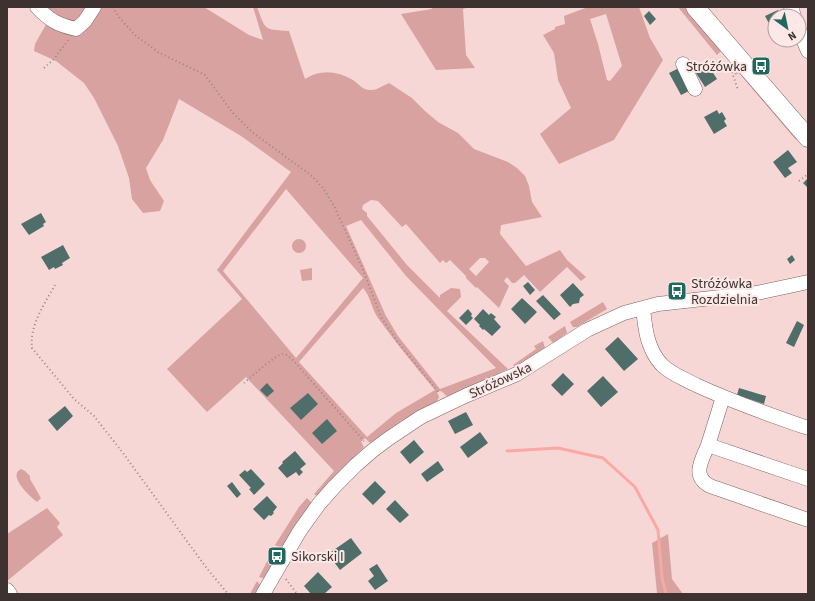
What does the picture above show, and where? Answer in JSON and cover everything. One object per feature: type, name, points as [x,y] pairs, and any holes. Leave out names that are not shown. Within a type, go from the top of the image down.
[{"type":"main road","points":[[695,7],[808,138]]},
{"type":"street","points":[[37,7],[46,17],[61,26],[76,28],[85,21],[94,7]]},
{"type":"street","points":[[683,64],[696,89]]},
{"type":"street","name":"Stróżowska","points":[[264,594],[299,532],[319,504],[356,465],[388,439],[415,421],[438,408],[518,374],[587,330],[620,315],[643,308],[673,302],[757,293],[808,282]]},
{"type":"street","points":[[643,308],[645,332],[652,350],[662,365],[679,376],[741,405],[808,428]]},
{"type":"street","points":[[723,397],[708,445],[699,466],[700,476],[704,483],[808,520]]},
{"type":"street","points":[[708,445],[808,478]]},
{"type":"street","points":[[7,590],[10,594]]},
{"type":"path","points":[[113,7],[118,16],[135,35],[158,52],[205,75],[232,112],[252,132],[312,176],[323,188],[334,206],[362,267],[381,317],[397,341],[439,393]]},
{"type":"path","points":[[44,68],[53,60],[76,28]]},
{"type":"path","points":[[799,181],[808,174]]},
{"type":"path","points":[[55,285],[35,324],[30,340],[32,348],[74,399],[94,416],[228,594]]},
{"type":"path","points":[[244,383],[269,362],[281,354],[286,354],[364,441]]},
{"type":"path","points":[[276,572],[282,575],[297,594]]},
{"type":"shaded area","points":[[42,7],[204,7],[249,35],[263,40],[253,7],[257,7],[264,25],[274,30],[289,31],[305,79],[317,74],[329,72],[347,77],[369,90],[374,90],[389,83],[412,98],[438,122],[458,133],[474,149],[508,162],[517,168],[525,176],[529,186],[532,202],[542,217],[501,225],[500,234],[526,266],[560,250],[567,260],[586,277],[581,281],[567,267],[540,292],[524,275],[515,283],[512,283],[507,277],[504,281],[509,286],[499,308],[477,287],[476,288],[450,260],[446,263],[443,260],[440,263],[406,224],[402,227],[378,201],[371,200],[363,205],[362,209],[367,213],[367,216],[407,265],[440,298],[440,295],[451,288],[460,289],[461,297],[447,311],[508,369],[448,397],[441,391],[437,392],[439,397],[437,401],[401,421],[370,443],[365,438],[361,442],[364,447],[317,496],[314,494],[334,471],[246,377],[207,412],[167,369],[242,299],[217,270],[291,172],[241,136],[179,99],[163,140],[146,168],[150,180],[164,201],[160,211],[143,213],[132,199],[129,178],[118,146],[94,98],[84,83],[56,61],[34,51],[35,44],[48,21]],"holes":[[[286,189],[363,278],[296,358],[223,271]],[[361,220],[406,276],[496,368],[440,389],[398,336],[386,316],[346,226]],[[480,258],[485,258],[489,262],[476,276],[469,269]],[[363,288],[368,295],[378,318],[435,390],[396,413],[367,437],[299,362]]]},
{"type":"shaded area","points":[[431,7],[469,7],[463,9],[466,55],[475,68],[436,70],[401,14],[432,9]]},
{"type":"shaded area","points":[[588,7],[639,7],[650,38],[663,60],[614,140],[559,164],[540,134],[571,108],[558,80],[554,53],[543,35],[555,29],[555,27],[565,24],[564,16]],"holes":[[[606,14],[622,66],[610,81],[607,80],[590,19]]]},
{"type":"shaded area","points":[[678,7],[688,7],[722,50],[717,55]]},
{"type":"shaded area","points":[[730,59],[798,138],[796,140],[739,73],[735,75]]},
{"type":"shaded area","points":[[296,239],[302,239],[306,243],[306,249],[302,253],[296,253],[292,249],[292,243]]},
{"type":"shaded area","points":[[312,268],[312,280],[302,281],[300,270]]},
{"type":"shaded area","points":[[603,302],[607,309],[577,327],[573,327],[570,322]]},
{"type":"shaded area","points":[[565,326],[567,333],[553,343],[548,337]]},
{"type":"shaded area","points":[[543,341],[545,348],[516,367],[513,365],[536,349],[534,346]]},
{"type":"shaded area","points":[[21,469],[30,476],[30,479],[41,498],[37,502],[25,491],[18,481],[17,472]]},
{"type":"shaded area","points":[[307,498],[312,503],[282,549],[275,545],[299,507]]},
{"type":"shaded area","points":[[47,508],[60,523],[57,527],[63,535],[7,581],[7,534]]},
{"type":"shaded area","points":[[668,534],[672,579],[683,594],[657,593],[652,543]]},
{"type":"shaded area","points":[[272,552],[277,558],[265,577],[259,577]]},
{"type":"shaded area","points":[[257,581],[261,586],[256,594],[250,594]]},
{"type":"building","points":[[649,11],[656,19],[650,25],[644,16]]},
{"type":"building","points":[[708,65],[717,79],[705,87],[696,73]]},
{"type":"building","points":[[681,67],[691,90],[681,95],[669,73]]},
{"type":"building","points":[[717,110],[719,114],[722,112],[726,119],[724,121],[727,126],[714,134],[704,117]]},
{"type":"building","points":[[788,150],[797,162],[788,168],[792,173],[785,178],[773,162]]},
{"type":"building","points":[[808,178],[808,188],[803,183]]},
{"type":"building","points":[[41,213],[46,222],[43,224],[44,226],[29,235],[21,224]]},
{"type":"building","points":[[63,245],[70,258],[62,263],[63,265],[49,270],[41,257]]},
{"type":"building","points":[[792,255],[795,260],[790,264],[787,259]]},
{"type":"building","points":[[528,282],[535,290],[530,295],[523,286]]},
{"type":"building","points":[[573,283],[584,295],[580,298],[579,303],[573,304],[570,307],[560,295]]},
{"type":"building","points":[[678,285],[678,287],[670,288],[670,286]]},
{"type":"building","points":[[543,295],[561,314],[554,320],[536,301]]},
{"type":"building","points":[[522,298],[537,312],[525,324],[511,309]]},
{"type":"building","points":[[468,309],[473,318],[466,325],[459,318]]},
{"type":"building","points":[[483,309],[489,315],[491,313],[496,317],[494,319],[501,327],[492,336],[484,329],[483,330],[474,319]]},
{"type":"building","points":[[797,321],[804,325],[794,347],[786,343]]},
{"type":"building","points":[[618,337],[638,359],[624,371],[605,349]]},
{"type":"building","points":[[563,373],[574,384],[562,396],[551,385]]},
{"type":"building","points":[[603,376],[618,392],[601,407],[587,391]]},
{"type":"building","points":[[267,383],[274,391],[267,397],[260,390]]},
{"type":"building","points":[[739,388],[766,396],[764,404],[737,395]]},
{"type":"building","points":[[308,393],[318,404],[301,420],[290,408]]},
{"type":"building","points":[[65,406],[73,416],[57,431],[48,420]]},
{"type":"building","points":[[466,412],[473,425],[455,434],[448,421]]},
{"type":"building","points":[[327,419],[337,431],[322,444],[312,433]]},
{"type":"building","points":[[480,432],[488,443],[468,458],[460,447]]},
{"type":"building","points":[[414,440],[424,452],[410,464],[400,452]]},
{"type":"building","points":[[295,451],[306,464],[300,469],[303,472],[299,476],[296,472],[287,478],[278,468],[283,463],[282,462]]},
{"type":"building","points":[[438,461],[444,470],[427,482],[421,474]]},
{"type":"building","points":[[251,469],[265,484],[254,495],[249,489],[251,488],[239,475],[245,470],[247,472]]},
{"type":"building","points":[[375,481],[386,492],[373,505],[362,494]]},
{"type":"building","points":[[232,482],[241,494],[237,498],[227,486]]},
{"type":"building","points":[[267,496],[277,507],[271,516],[269,515],[264,520],[253,509]]},
{"type":"building","points":[[395,500],[409,515],[400,523],[386,509]]},
{"type":"building","points":[[351,538],[362,553],[340,570],[328,554]]},
{"type":"building","points":[[377,564],[388,581],[375,590],[368,581],[374,576],[369,569]]},
{"type":"building","points":[[318,572],[332,587],[324,594],[311,594],[304,586]]},
{"type":"waterway","points":[[507,451],[558,448],[603,458],[635,487],[658,530],[662,578],[666,594]]},
{"type":"place","name":"Stróżówka","points":[[761,66]]},
{"type":"place","name":"Stróżówka Rozdzielnia","points":[[677,291]]},
{"type":"place","name":"Sikorski I","points":[[277,556]]}]
